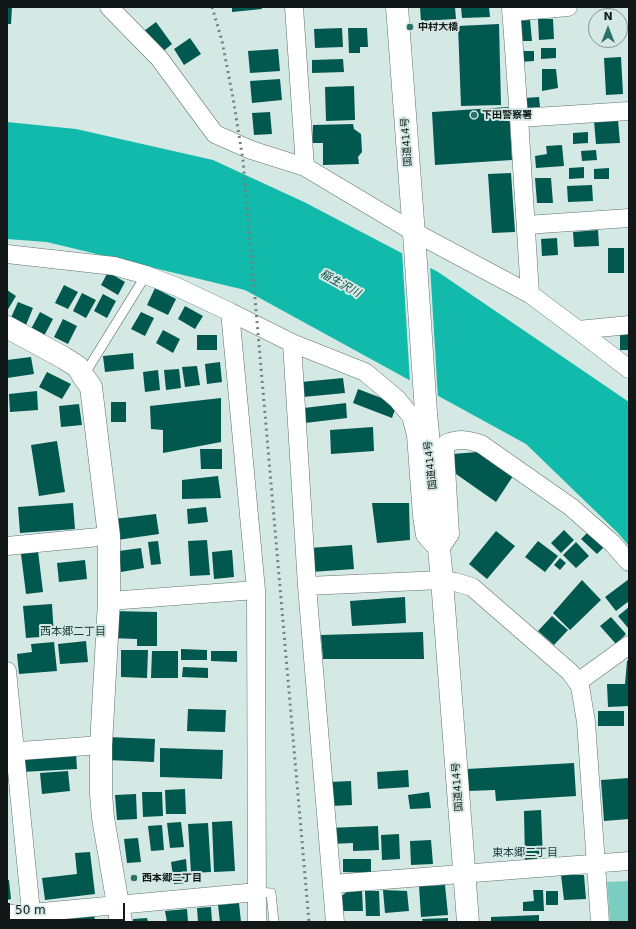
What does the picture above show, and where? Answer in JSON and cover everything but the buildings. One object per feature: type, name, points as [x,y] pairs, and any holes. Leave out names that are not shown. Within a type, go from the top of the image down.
[{"type":"main road","name":"国道414号","points":[[396,7],[425,396],[442,580],[468,922]]},
{"type":"main road","points":[[7,327],[78,367],[91,387],[109,536],[109,601],[101,745],[101,794],[120,913]]},
{"type":"street","points":[[109,7],[159,58],[215,134],[251,150],[305,167],[414,240],[530,294],[629,369]]},
{"type":"street","points":[[294,7],[305,167]]},
{"type":"street","points":[[530,294],[511,9],[568,7]]},
{"type":"street","points":[[519,118],[629,110]]},
{"type":"street","points":[[526,225],[629,218]]},
{"type":"street","points":[[7,254],[114,266],[146,275],[177,287],[292,343],[365,372],[396,399],[411,416],[416,436],[422,516],[425,535],[439,550],[450,534],[445,451],[447,443],[455,440],[467,440],[481,444],[571,507],[612,543],[629,562]]},
{"type":"street","points":[[230,312],[256,590],[257,922]]},
{"type":"street","points":[[578,330],[629,325]]},
{"type":"street","points":[[292,343],[307,586],[335,922]]},
{"type":"street","points":[[7,546],[109,536]]},
{"type":"street","points":[[307,586],[442,580],[472,587],[570,672],[580,686],[586,722],[600,922]]},
{"type":"street","points":[[109,601],[256,590]]},
{"type":"street","points":[[578,682],[629,645]]},
{"type":"street","points":[[7,671],[11,751],[31,917]]},
{"type":"street","points":[[11,751],[101,745]]},
{"type":"street","points":[[332,884],[629,861]]},
{"type":"street","points":[[7,914],[31,917],[120,913],[257,892]]},
{"type":"lane","points":[[83,376],[146,275]]},
{"type":"lane","points":[[257,892],[271,893],[274,922]]},
{"type":"shaded area","points":[[629,881],[629,922],[610,922],[607,882]]},
{"type":"water","name":"稲生沢川","points":[[7,122],[76,129],[213,160],[304,202],[438,272],[629,402],[629,546],[618,533],[526,444],[245,290],[47,242],[7,239]]},
{"type":"pier","points":[[402,251],[430,265],[438,398],[410,383]]},
{"type":"railway","points":[[212,7],[222,41],[243,160],[309,922]]},
{"type":"place","name":"中村大橋","points":[[410,27]]},
{"type":"place","name":"下田警察署","points":[[474,115]]},
{"type":"place","name":"西本郷二丁目","points":[[134,878]]},
{"type":"district","name":"西本郷二丁目","points":[[73,632]]},
{"type":"district","name":"東本郷二丁目","points":[[525,853]]}]
